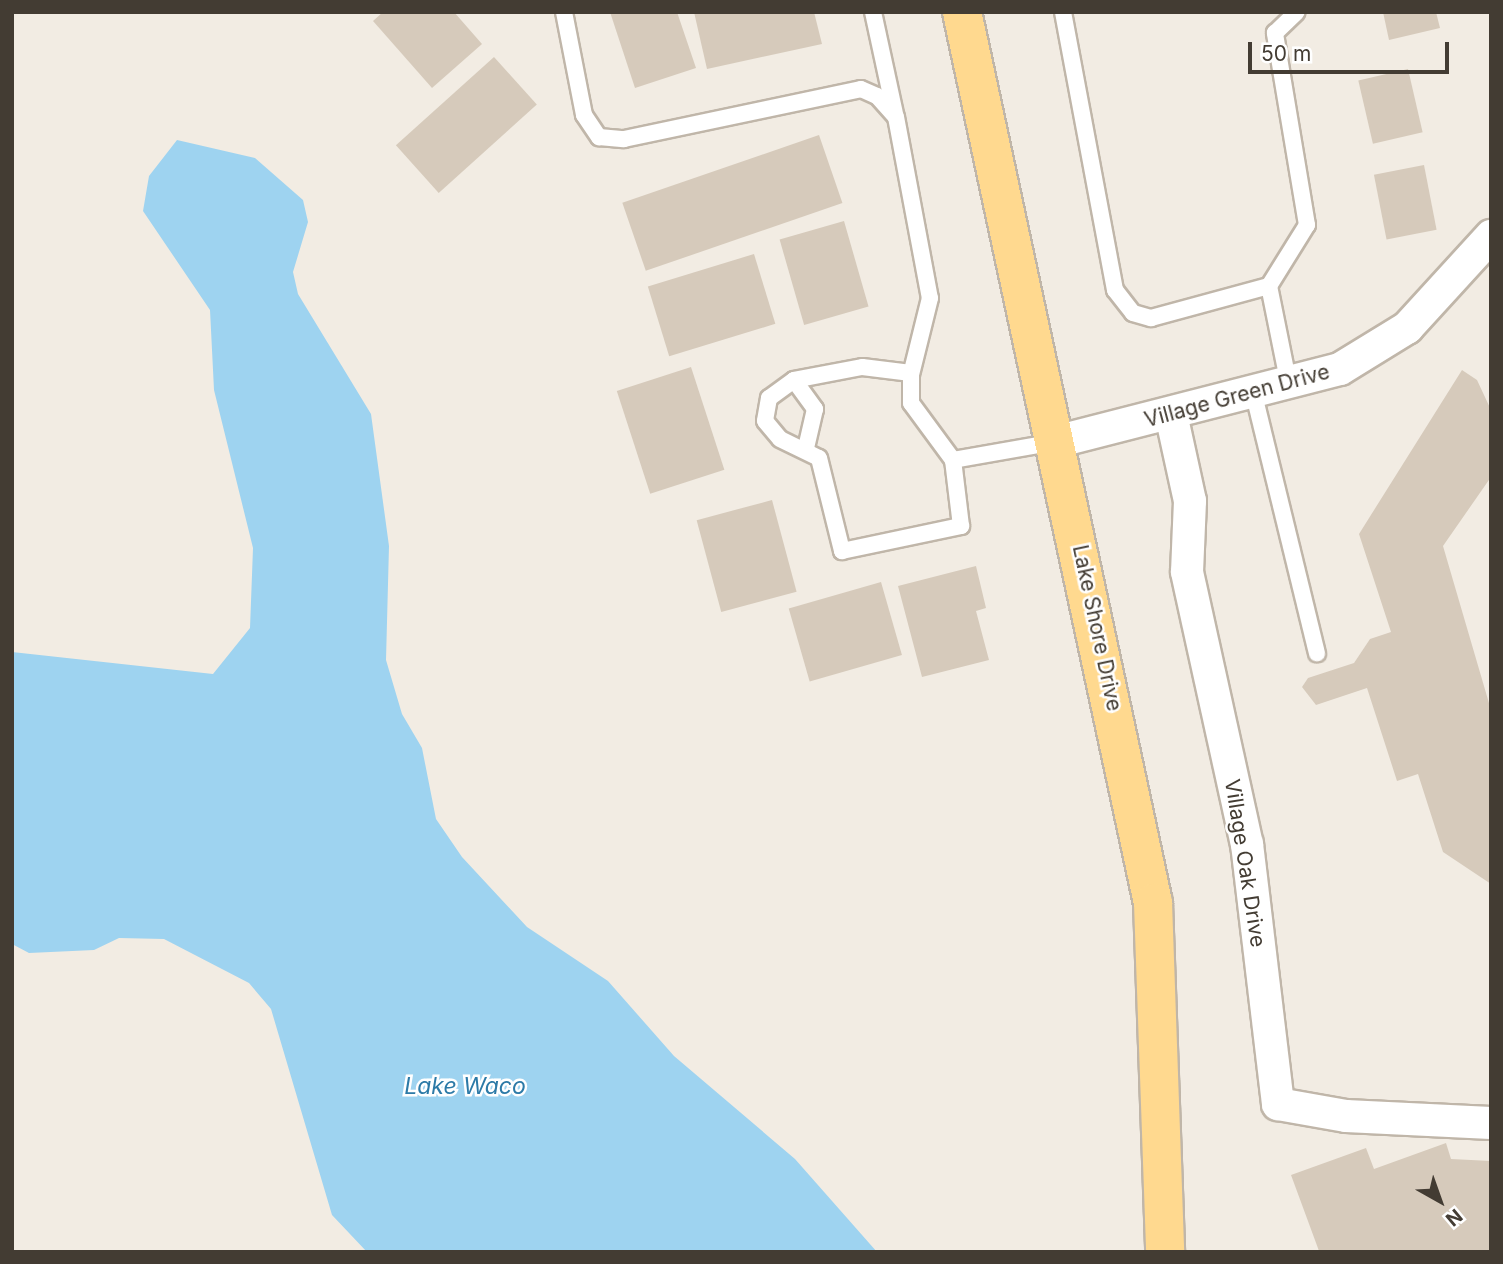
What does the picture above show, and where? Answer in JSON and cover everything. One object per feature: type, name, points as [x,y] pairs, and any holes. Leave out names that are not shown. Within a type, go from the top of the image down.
[{"type":"main road","name":"Lake Shore Drive","points":[[962,12],[1059,441],[1153,904],[1165,1252]]},
{"type":"street","name":"Village Green Drive","points":[[1059,441],[1254,395],[1340,369],[1385,345],[1441,298],[1491,236]]},
{"type":"street","name":"Village Oak Drive","points":[[1171,414],[1189,501],[1187,572],[1247,844],[1278,1104],[1346,1116],[1491,1123]]},
{"type":"lane","points":[[564,12],[584,115],[599,137],[624,139],[861,89],[896,117]]},
{"type":"lane","points":[[873,12],[930,298],[911,373],[911,402],[953,460],[961,526],[842,551],[829,480],[807,447],[780,439],[765,421],[769,398],[794,380],[862,367],[911,373]]},
{"type":"lane","points":[[1063,12],[1115,290],[1133,313],[1151,318],[1269,286],[1307,225],[1275,33],[1297,12]]},
{"type":"lane","points":[[1269,286],[1289,385]]},
{"type":"lane","points":[[794,380],[815,409],[807,447]]},
{"type":"lane","points":[[1254,395],[1317,653]]},
{"type":"lane","points":[[953,460],[1059,441]]},
{"type":"water","name":"Lake Waco","points":[[177,140],[255,158],[303,200],[308,222],[293,272],[298,294],[371,414],[389,546],[386,660],[402,714],[422,748],[436,819],[462,857],[527,927],[608,981],[674,1056],[795,1159],[877,1252],[367,1252],[332,1215],[271,1009],[249,983],[164,939],[119,938],[94,950],[29,953],[12,944],[12,652],[213,674],[250,628],[253,548],[214,390],[210,310],[143,211],[149,176]]},
{"type":"building","points":[[383,12],[454,12],[482,44],[432,88],[373,21]]},
{"type":"building","points":[[610,12],[677,12],[696,68],[635,88]]},
{"type":"building","points":[[694,12],[814,12],[822,44],[707,69]]},
{"type":"building","points":[[1383,12],[1436,12],[1440,28],[1389,40]]},
{"type":"building","points":[[494,57],[537,105],[439,193],[396,145]]},
{"type":"building","points":[[1408,69],[1423,132],[1373,144],[1358,80]]},
{"type":"building","points":[[819,135],[842,203],[646,271],[622,203]]},
{"type":"building","points":[[1424,165],[1437,230],[1387,240],[1374,175]]},
{"type":"building","points":[[844,221],[869,307],[804,325],[780,239]]},
{"type":"building","points":[[754,254],[775,324],[669,356],[648,286]]},
{"type":"building","points":[[691,367],[724,470],[650,494],[617,391]]},
{"type":"building","points":[[1462,370],[1477,380],[1491,410],[1491,477],[1443,546],[1491,710],[1491,884],[1443,852],[1418,774],[1397,781],[1367,688],[1316,705],[1302,687],[1308,678],[1354,663],[1370,639],[1391,632],[1359,534]]},
{"type":"building","points":[[772,500],[797,592],[721,612],[697,520]]},
{"type":"building","points":[[976,566],[986,608],[976,611],[989,660],[922,677],[898,586]]},
{"type":"building","points":[[881,582],[902,655],[810,682],[789,608]]},
{"type":"building","points":[[1446,1143],[1451,1159],[1491,1161],[1491,1252],[1319,1251],[1291,1175],[1366,1148],[1374,1169]]}]
